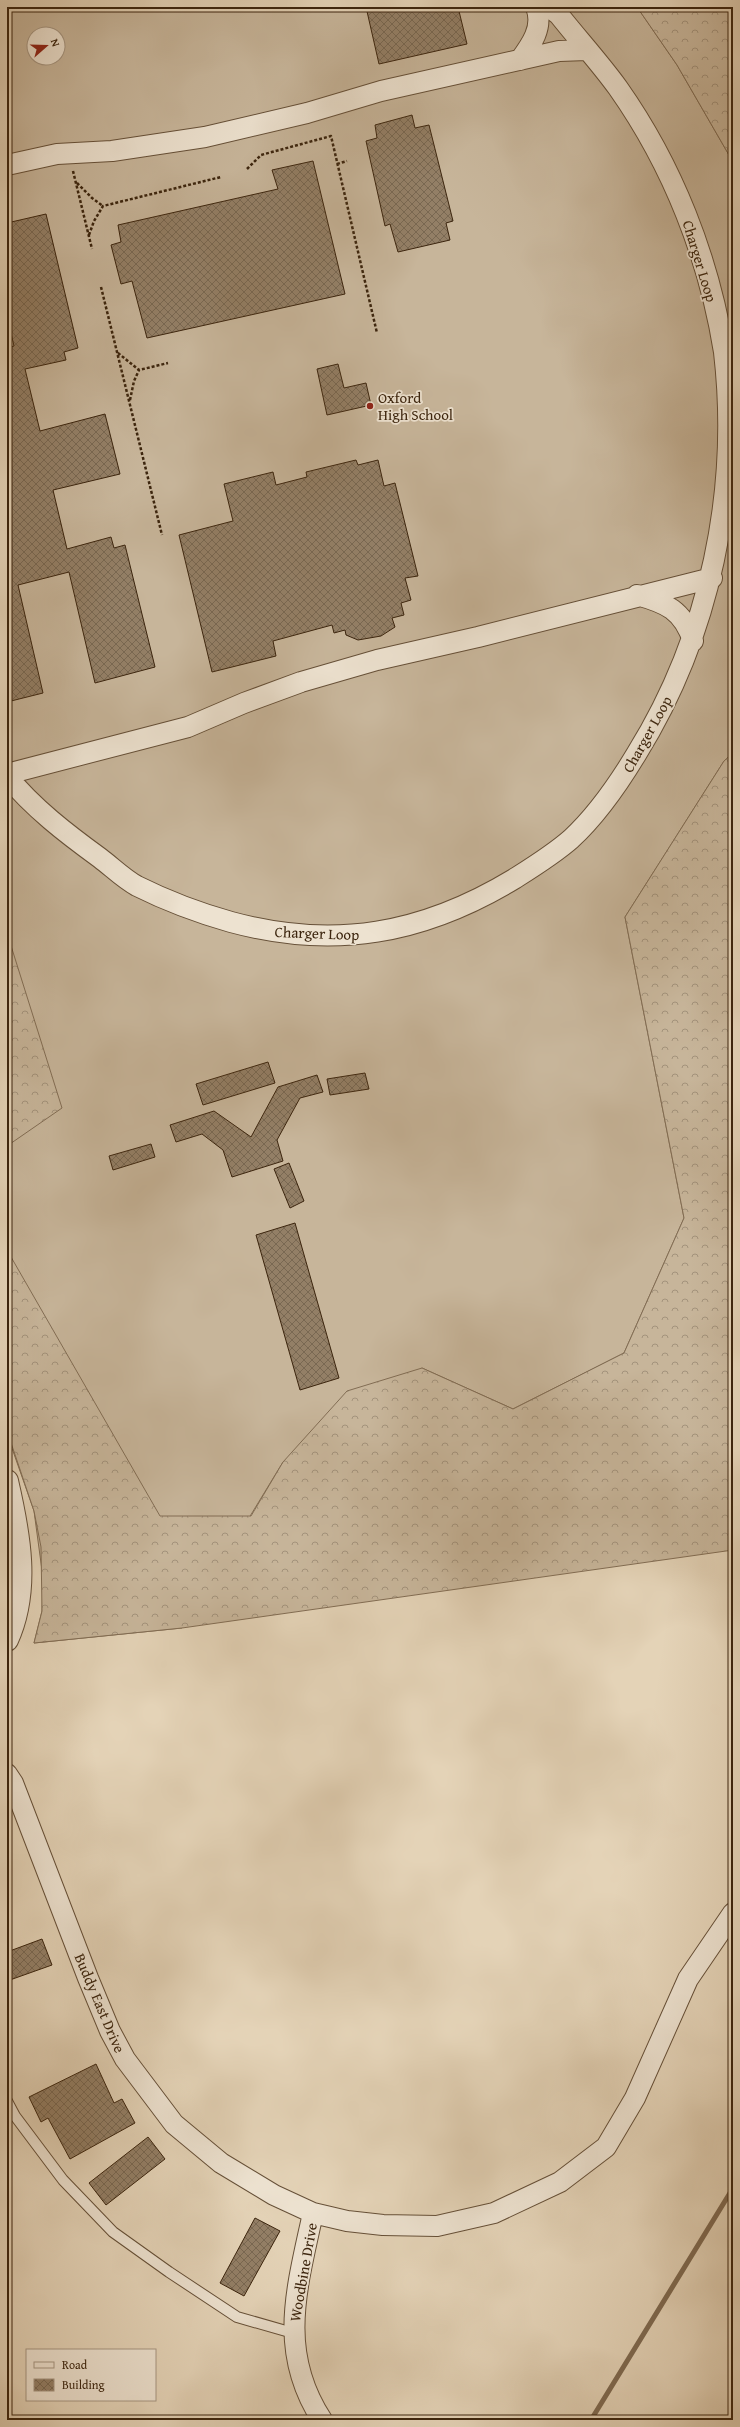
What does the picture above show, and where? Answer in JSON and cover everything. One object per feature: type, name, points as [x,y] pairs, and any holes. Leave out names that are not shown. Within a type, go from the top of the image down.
[{"type":"street","points":[[520,60],[530,46],[538,28],[538,13],[536,7]]},
{"type":"street","name":"Charger Loop","points":[[7,775],[59,828],[134,884],[185,907],[258,929],[323,936],[367,934],[428,920],[478,900],[530,869],[571,839],[618,784],[660,716],[693,641],[718,558],[727,498],[731,424],[724,354],[710,284],[687,217],[658,152],[617,87],[559,16],[549,7]]},
{"type":"street","points":[[7,164],[68,153],[112,151],[205,137],[307,113],[381,91],[559,51],[587,50]]},
{"type":"street","points":[[7,775],[188,728],[244,702],[377,660],[478,637],[637,595],[712,578]]},
{"type":"street","points":[[637,595],[660,602],[674,610],[688,624],[693,641]]},
{"type":"street","points":[[7,1481],[18,1525],[22,1578],[12,1630],[7,1640]]},
{"type":"street","name":"Buddy East Drive","points":[[7,1774],[13,1783],[42,1854],[110,2032],[125,2059],[174,2124],[221,2163],[274,2195],[313,2213],[347,2221],[383,2225],[437,2226],[494,2213],[560,2182],[606,2147],[635,2098],[688,1979],[733,1913]]},
{"type":"street","name":"Woodbine Drive","points":[[313,2213],[298,2283],[293,2333],[309,2399],[322,2420]]},
{"type":"lane","points":[[7,2101],[15,2116],[63,2180],[113,2232],[169,2272],[237,2317],[293,2333]]},
{"type":"path","points":[[247,169],[261,155],[331,136],[377,333]]},
{"type":"path","points":[[68,153],[92,249]]},
{"type":"path","points":[[337,164],[347,161]]},
{"type":"path","points":[[89,235],[94,220],[104,206],[221,177]]},
{"type":"path","points":[[76,182],[92,198],[104,206]]},
{"type":"path","points":[[101,287],[162,535]]},
{"type":"path","points":[[118,353],[139,370]]},
{"type":"path","points":[[139,370],[168,363]]},
{"type":"path","points":[[130,401],[134,381],[139,370]]},
{"type":"green space","name":"Oxford High School","points":[[7,7],[637,7],[677,65],[733,162],[733,753],[724,761],[625,917],[684,1218],[624,1353],[513,1409],[422,1368],[283,1462],[182,1628],[34,1643],[42,1611],[43,1578],[34,1511],[7,1434]]},
{"type":"green space","points":[[637,7],[733,7],[733,162],[677,65]]},
{"type":"green space","points":[[733,753],[733,1550],[182,1628],[34,1643],[42,1611],[41,1547],[34,1511],[7,1431],[7,1250],[160,1516],[251,1516],[283,1462],[347,1391],[422,1368],[513,1409],[624,1353],[684,1218],[625,917],[724,761]]},
{"type":"green space","points":[[7,933],[62,1108],[7,1146]]},
{"type":"building","points":[[366,7],[458,7],[467,44],[379,64]]},
{"type":"building","points":[[412,115],[415,128],[429,125],[453,221],[446,223],[450,240],[398,252],[390,224],[385,226],[366,141],[377,138],[375,125]]},
{"type":"building","points":[[313,161],[345,294],[147,338],[132,281],[121,284],[111,245],[121,242],[118,225],[278,189],[272,170]]},
{"type":"building","points":[[46,214],[78,348],[64,352],[66,360],[25,369],[40,431],[105,414],[120,474],[53,490],[67,549],[111,537],[114,548],[125,545],[155,667],[95,683],[69,572],[18,585],[43,693],[7,702],[7,348],[14,346],[7,316],[7,223]]},
{"type":"building","points":[[338,364],[344,388],[366,383],[371,405],[327,415],[317,369]]},
{"type":"building","points":[[356,460],[358,465],[378,460],[384,486],[395,483],[418,576],[405,578],[411,600],[401,603],[404,615],[392,618],[395,627],[381,636],[358,640],[346,635],[345,630],[334,633],[332,625],[273,641],[276,656],[212,672],[179,535],[233,521],[224,484],[273,472],[276,485],[307,477],[306,472]]},
{"type":"building","points":[[268,1062],[275,1083],[203,1105],[196,1084]]},
{"type":"building","points":[[365,1073],[369,1089],[330,1095],[327,1079]]},
{"type":"building","points":[[317,1075],[323,1092],[300,1098],[277,1140],[283,1161],[232,1177],[223,1150],[202,1134],[176,1142],[170,1125],[214,1111],[251,1137],[278,1087]]},
{"type":"building","points":[[151,1144],[155,1157],[113,1170],[109,1156]]},
{"type":"building","points":[[289,1163],[304,1201],[290,1208],[274,1169]]},
{"type":"building","points":[[295,1223],[339,1378],[300,1390],[256,1235]]},
{"type":"building","points":[[42,1939],[52,1965],[7,1981],[7,1952]]},
{"type":"building","points":[[96,2064],[114,2103],[122,2099],[135,2123],[70,2159],[48,2118],[41,2122],[29,2097]]},
{"type":"building","points":[[148,2137],[165,2159],[106,2205],[89,2183]]},
{"type":"building","points":[[255,2218],[280,2231],[244,2296],[220,2283]]},
{"type":"waterway","points":[[591,2420],[733,2188]]},
{"type":"place","name":"Oxford High School","points":[[370,406]]}]
